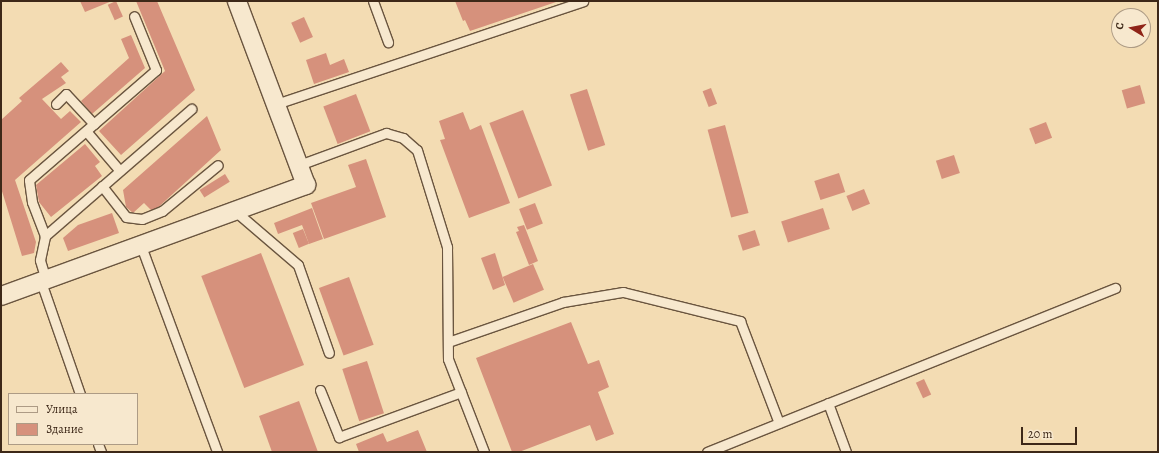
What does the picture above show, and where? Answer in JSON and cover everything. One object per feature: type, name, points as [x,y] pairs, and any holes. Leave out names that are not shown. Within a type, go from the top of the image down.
[{"type":"street","points":[[1,296],[306,185],[237,1]]},
{"type":"lane","points":[[373,1],[388,42]]},
{"type":"lane","points":[[276,104],[583,1]]},
{"type":"lane","points":[[80,393],[44,281],[40,260],[45,236],[32,202],[29,180],[156,70],[134,16]]},
{"type":"lane","points":[[56,104],[66,94],[94,124]]},
{"type":"lane","points":[[45,236],[191,109]]},
{"type":"lane","points":[[86,131],[120,171]]},
{"type":"lane","points":[[299,166],[386,133],[403,138],[417,150],[447,247],[448,359],[484,452]]},
{"type":"lane","points":[[102,186],[120,212],[132,219],[142,219],[162,211],[218,165]]},
{"type":"lane","points":[[235,211],[298,265],[329,353]]},
{"type":"lane","points":[[141,246],[217,452]]},
{"type":"lane","points":[[707,452],[1115,288]]},
{"type":"lane","points":[[448,342],[563,302],[623,292],[740,320],[779,423]]},
{"type":"lane","points":[[320,390],[339,437],[461,392]]},
{"type":"lane","points":[[828,403],[846,452]]},
{"type":"building","points":[[80,1],[112,1],[85,12]]},
{"type":"building","points":[[116,1],[123,17],[115,20],[108,5]]},
{"type":"building","points":[[136,1],[157,1],[195,90],[121,155],[99,131],[165,71]]},
{"type":"building","points":[[455,1],[559,1],[470,31],[465,20],[463,21]]},
{"type":"building","points":[[304,17],[313,37],[300,43],[291,23]]},
{"type":"building","points":[[131,35],[145,68],[92,114],[81,101],[129,58],[121,39]]},
{"type":"building","points":[[326,53],[330,65],[344,59],[349,72],[314,84],[306,60]]},
{"type":"building","points":[[61,62],[69,71],[61,77],[66,83],[42,99],[61,119],[70,111],[81,122],[15,180],[36,242],[34,253],[22,256],[1,188],[1,120],[22,101],[19,98]]},
{"type":"building","points":[[1140,85],[1145,103],[1127,109],[1122,90]]},
{"type":"building","points":[[711,88],[717,104],[709,107],[703,91]]},
{"type":"building","points":[[587,89],[605,145],[588,151],[570,95]]},
{"type":"building","points":[[356,94],[370,131],[338,144],[323,107]]},
{"type":"building","points":[[523,110],[552,186],[518,199],[489,123]]},
{"type":"building","points":[[463,112],[470,130],[481,125],[510,203],[469,218],[440,140],[445,139],[439,121]]},
{"type":"building","points":[[207,116],[221,150],[153,212],[144,203],[133,213],[126,207],[123,190]]},
{"type":"building","points":[[1046,122],[1052,138],[1035,144],[1029,128]]},
{"type":"building","points":[[725,125],[749,213],[731,218],[708,130]]},
{"type":"building","points":[[85,144],[100,162],[95,166],[102,176],[51,217],[39,202],[36,185]]},
{"type":"building","points":[[954,155],[960,173],[942,179],[936,161]]},
{"type":"building","points":[[366,159],[386,217],[324,239],[311,203],[356,187],[348,165]]},
{"type":"building","points":[[839,173],[845,192],[820,200],[814,181]]},
{"type":"building","points":[[225,174],[230,182],[204,198],[200,190]]},
{"type":"building","points":[[864,189],[870,204],[852,211],[846,196]]},
{"type":"building","points":[[535,203],[543,224],[527,230],[519,209]]},
{"type":"building","points":[[312,208],[323,239],[309,244],[302,225],[278,234],[274,223]]},
{"type":"building","points":[[823,208],[830,229],[788,243],[781,222]]},
{"type":"building","points":[[112,213],[119,233],[68,251],[63,238],[78,225]]},
{"type":"building","points":[[524,225],[538,261],[529,265],[516,232],[519,231],[517,227]]},
{"type":"building","points":[[303,229],[309,244],[299,248],[293,233]]},
{"type":"building","points":[[755,230],[760,245],[743,251],[738,236]]},
{"type":"building","points":[[261,253],[304,365],[244,388],[201,276]]},
{"type":"building","points":[[495,253],[505,285],[493,290],[481,258]]},
{"type":"building","points":[[533,264],[544,290],[514,303],[503,277]]},
{"type":"building","points":[[349,277],[374,345],[344,356],[319,288]]},
{"type":"building","points":[[571,322],[588,364],[599,360],[609,387],[598,392],[614,434],[596,441],[590,425],[519,452],[512,452],[476,358]]},
{"type":"building","points":[[367,361],[384,413],[359,421],[342,369]]},
{"type":"building","points":[[924,379],[931,394],[923,398],[916,383]]},
{"type":"building","points":[[299,401],[318,452],[272,452],[259,416]]},
{"type":"building","points":[[418,430],[427,452],[359,452],[356,444],[383,433],[387,442]]}]
